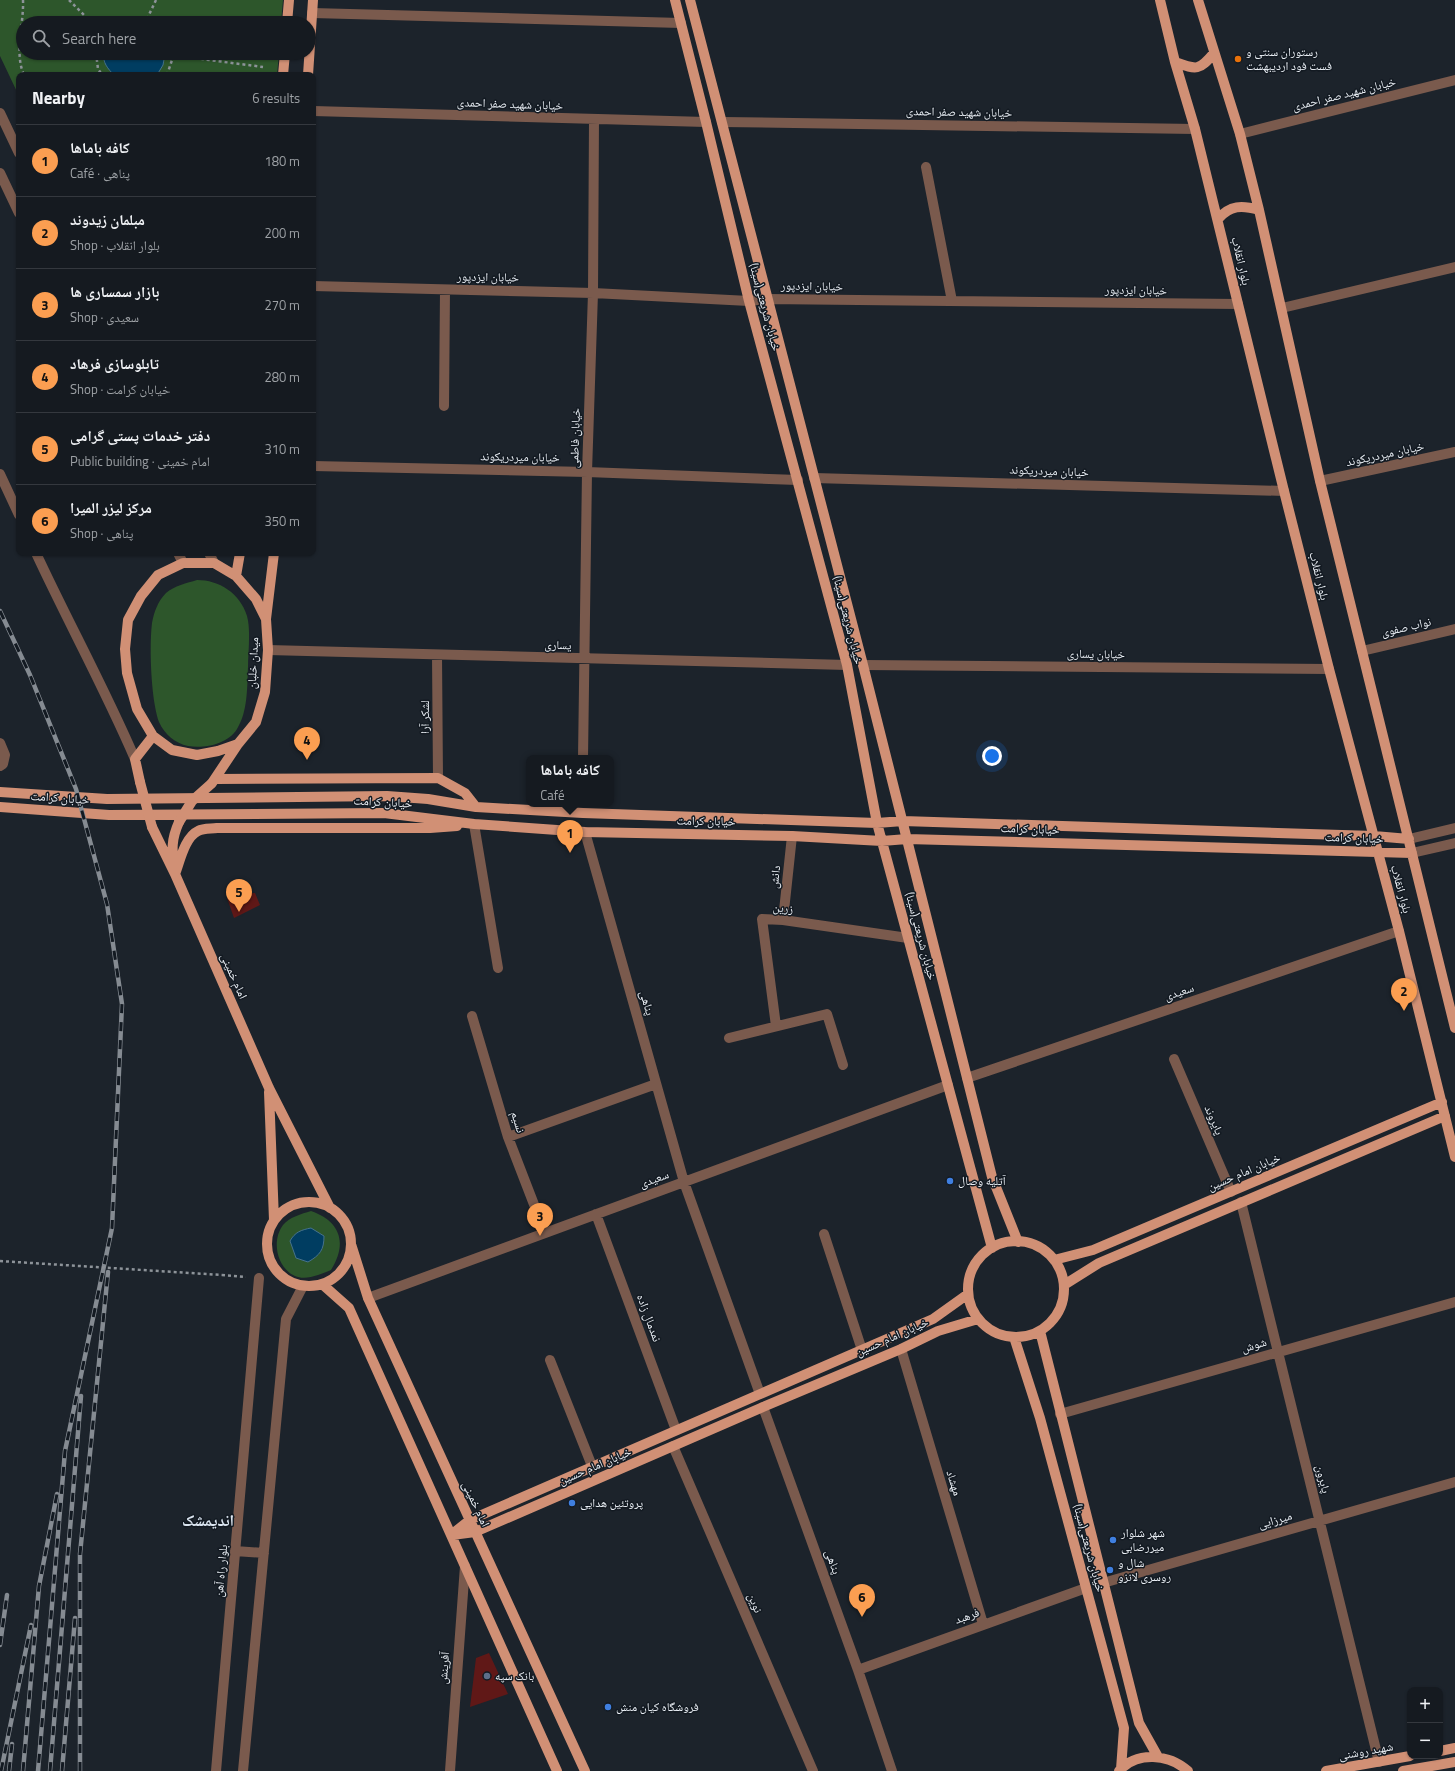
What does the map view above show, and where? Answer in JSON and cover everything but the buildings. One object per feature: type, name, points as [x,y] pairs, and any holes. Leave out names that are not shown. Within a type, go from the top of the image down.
[{"type":"main road","points":[[288,16],[289,0]]},
{"type":"main road","points":[[312,16],[313,0]]},
{"type":"main road","name":"خیابان شریعتی(سینا)","points":[[675,0],[749,301],[847,665],[877,823],[992,1248]]},
{"type":"main road","name":"خیابان شریعتی(سینا)","points":[[690,0],[863,665],[992,1177],[1018,1242]]},
{"type":"main road","name":"بلوار انقلاب","points":[[1160,0],[1175,62],[1195,129],[1218,219],[1284,491],[1329,669],[1399,930],[1455,1157]]},
{"type":"main road","name":"بلوار انقلاب","points":[[1198,0],[1240,134],[1282,308],[1320,481],[1455,1028]]},
{"type":"main road","points":[[1175,62],[1192,68],[1203,66],[1214,53]]},
{"type":"main road","points":[[283,72],[284,60]]},
{"type":"main road","points":[[308,72],[309,60]]},
{"type":"main road","points":[[1218,219],[1224,212],[1236,207],[1249,207],[1259,210]]},
{"type":"main road","points":[[236,576],[239,556]]},
{"type":"main road","points":[[266,619],[274,556]]},
{"type":"main road","points":[[214,563],[183,563],[158,575],[141,596],[128,620],[125,649],[127,673],[137,709],[153,736],[172,750],[197,755],[218,751],[238,744]]},
{"type":"main road","name":"میدان خلبان","points":[[175,874],[172,844],[179,822],[192,801],[213,782],[238,744],[256,722],[265,692],[268,650],[266,619],[256,599],[236,576],[214,563]]},
{"type":"main road","points":[[135,759],[153,736]]},
{"type":"main road","name":"امام خمینی","points":[[135,759],[152,826],[175,874],[269,1088],[330,1208]]},
{"type":"main road","points":[[213,782],[438,778],[465,793],[476,807]]},
{"type":"main road","name":"خیابان کرامت","points":[[0,792],[107,799],[387,796],[476,807],[583,809],[877,823],[903,821],[1408,838]]},
{"type":"main road","name":"خیابان کرامت","points":[[0,807],[109,815],[384,813],[474,824],[585,832],[792,836],[882,841],[907,839],[1412,853]]},
{"type":"main road","points":[[175,874],[189,840],[193,834],[200,830],[217,828],[430,828],[474,824]]},
{"type":"main road","name":"امام خمینی","points":[[269,1088],[274,1220]]},
{"type":"main road","name":"خیابان امام حسین","points":[[1054,1260],[1093,1250],[1442,1102]]},
{"type":"main road","points":[[1064,1285],[1099,1263],[1445,1116]]},
{"type":"main road","points":[[315,1202],[330,1208],[342,1218],[348,1231],[351,1244],[348,1258],[338,1274],[322,1284],[303,1286],[286,1280],[273,1268],[268,1250],[267,1234],[274,1220],[285,1209],[300,1203],[315,1202]]},
{"type":"main road","points":[[1018,1242],[1032,1244],[1038,1247],[1054,1260],[1064,1285],[1063,1298],[1059,1311],[1051,1322],[1040,1331],[1027,1336],[1014,1337],[1000,1334],[988,1328],[978,1319],[968,1294],[969,1280],[973,1268],[981,1256],[992,1248],[1005,1243],[1018,1242]]},
{"type":"main road","name":"امام خمینی","points":[[351,1244],[368,1298],[585,1771]]},
{"type":"main road","points":[[322,1284],[349,1308],[557,1771]]},
{"type":"main road","name":"خیابان امام حسین","points":[[451,1535],[470,1520],[933,1319],[968,1294]]},
{"type":"main road","name":"خیابان امام حسین","points":[[451,1535],[475,1532],[900,1349],[938,1331],[978,1319]]},
{"type":"main road","name":"خیابان شریعتی(سینا)","points":[[1040,1331],[1139,1723],[1158,1757]]},
{"type":"main road","name":"خیابان شریعتی(سینا)","points":[[1014,1337],[1040,1418],[1124,1728],[1120,1770]]},
{"type":"main road","points":[[1443,1750],[1455,1748]]},
{"type":"main road","points":[[1120,1770],[1132,1762],[1144,1758],[1158,1757],[1171,1760],[1188,1771]]},
{"type":"main road","name":"شهید روشنی","points":[[1326,1771],[1407,1757]]},
{"type":"main road","points":[[1403,1771],[1455,1762]]},
{"type":"street","points":[[312,13],[681,23]]},
{"type":"street","name":"خیابان شهید صفر احمدی","points":[[1240,134],[1455,80]]},
{"type":"street","name":"خیابان شهید صفر احمدی","points":[[316,111],[706,122]]},
{"type":"street","points":[[0,113],[16,147]]},
{"type":"street","name":"خیابان فاطمی","points":[[583,755],[583,659],[587,472],[593,293],[594,119]]},
{"type":"street","name":"خیابان شهید صفر احمدی","points":[[722,122],[1195,129]]},
{"type":"street","points":[[926,167],[952,301]]},
{"type":"street","points":[[0,173],[16,207]]},
{"type":"street","points":[[1282,308],[1455,267]]},
{"type":"street","name":"خیابان ایزدپور","points":[[316,286],[593,293],[749,301],[767,298],[1238,304]]},
{"type":"street","points":[[444,406],[446,290]]},
{"type":"street","name":"خیابان میردریکوند","points":[[1320,481],[1455,452]]},
{"type":"street","name":"خیابان میردریکوند","points":[[316,466],[587,472],[798,480]]},
{"type":"street","points":[[0,474],[16,509]]},
{"type":"street","name":"خیابان میردریکوند","points":[[814,478],[1284,491]]},
{"type":"street","points":[[37,556],[67,620],[118,719],[135,759]]},
{"type":"street","points":[[180,556],[183,563]]},
{"type":"street","points":[[210,556],[214,563]]},
{"type":"street","name":"نواب صفوی","points":[[1362,651],[1455,629]]},
{"type":"street","name":"یساری","points":[[268,650],[847,665]]},
{"type":"street","name":"لشکر آرا","points":[[437,655],[438,778]]},
{"type":"street","name":"خیابان یساری","points":[[863,665],[1329,669]]},
{"type":"street","points":[[0,743],[5,755],[3,764],[0,766]]},
{"type":"street","points":[[474,824],[498,968]]},
{"type":"street","points":[[1408,838],[1455,828]]},
{"type":"street","name":"پناهی","points":[[585,832],[684,1182],[760,1394]]},
{"type":"street","name":"دانش","points":[[783,920],[792,836]]},
{"type":"street","points":[[1412,853],[1455,843]]},
{"type":"street","name":"زرین","points":[[776,1026],[762,919],[783,920],[908,938]]},
{"type":"street","name":"سعیدی","points":[[967,1078],[1399,930]]},
{"type":"street","points":[[729,1038],[827,1014],[843,1065]]},
{"type":"street","name":"نسیم","points":[[472,1016],[508,1137],[545,1233]]},
{"type":"street","name":"پایروند","points":[[1174,1059],[1231,1192]]},
{"type":"street","points":[[508,1137],[656,1084]]},
{"type":"street","name":"سعیدی","points":[[368,1298],[948,1085]]},
{"type":"street","name":"پایرون","points":[[1241,1202],[1379,1762]]},
{"type":"street","name":"نمدمال زاده","points":[[596,1214],[676,1430]]},
{"type":"street","points":[[824,1234],[862,1350]]},
{"type":"street","name":"بلوار راه آهن","points":[[216,1771],[259,1278]]},
{"type":"street","points":[[243,1771],[286,1319],[303,1286]]},
{"type":"street","name":"شوش","points":[[1060,1414],[1455,1302]]},
{"type":"street","name":"مهشاد","points":[[900,1349],[983,1624]]},
{"type":"street","points":[[550,1360],[592,1466]]},
{"type":"street","name":"پناهی","points":[[763,1407],[858,1670],[892,1771]]},
{"type":"street","name":"نوین","points":[[673,1446],[813,1771]]},
{"type":"street","name":"میرزایی","points":[[1103,1583],[1455,1482]]},
{"type":"street","points":[[235,1551],[264,1554]]},
{"type":"street","name":"آفرینش","points":[[450,1771],[465,1566]]},
{"type":"street","name":"فرهبد","points":[[858,1670],[1086,1588]]},
{"type":"path","points":[[23,0],[23,16]]},
{"type":"path","points":[[69,0],[85,16]]},
{"type":"path","points":[[148,16],[156,0]]},
{"type":"path","points":[[20,60],[23,72]]},
{"type":"path","points":[[97,60],[100,72]]},
{"type":"path","points":[[169,72],[170,60]]},
{"type":"path","points":[[213,60],[263,67]]},
{"type":"path","points":[[0,1261],[259,1278]]},
{"type":"green space","points":[[0,0],[283,0],[282,16],[16,16],[16,60],[278,60],[277,72],[16,72],[16,90],[0,56]]},
{"type":"green space","points":[[197,580],[213,582],[221,585],[234,595],[244,608],[247,616],[249,634],[246,699],[241,722],[233,734],[222,742],[201,747],[188,746],[179,743],[167,735],[161,727],[154,701],[151,659],[152,623],[155,611],[163,596],[173,588]]},
{"type":"green space","points":[[311,1211],[321,1215],[335,1227],[340,1242],[339,1251],[331,1270],[304,1278],[295,1276],[284,1267],[278,1254],[277,1239],[279,1231],[286,1222],[296,1216]]},
{"type":"water","points":[[105,60],[164,60],[159,72],[111,72]]},
{"type":"water","points":[[311,1228],[324,1236],[324,1241],[320,1252],[316,1257],[308,1262],[296,1258],[290,1241],[294,1235]]},
{"type":"railway","points":[[0,611],[30,675],[76,789],[107,904],[122,1004],[112,1228],[65,1451],[38,1771]]},
{"type":"railway","points":[[80,1771],[80,1554],[108,1272]]},
{"type":"railway","points":[[50,1771],[81,1396]]},
{"type":"railway","points":[[23,1771],[39,1586],[57,1494]]},
{"type":"railway","points":[[0,1645],[7,1595]]},
{"type":"railway","points":[[62,1771],[75,1618]]},
{"type":"railway","points":[[1,1771],[31,1625]]},
{"type":"railway","points":[[9,1771],[12,1744]]},
{"type":"place","name":"رستوران سنتی و فست فود اردیبهشت","points":[[1238,59]]},
{"type":"place","name":"تابلوسازی فرهاد","points":[[307,760]]},
{"type":"place","name":"کافه باماها","points":[[570,853]]},
{"type":"place","name":"دفتر خدمات پستی گرامی","points":[[239,912]]},
{"type":"place","name":"مبلمان زیدوند","points":[[1404,1011]]},
{"type":"place","name":"آتلیه وصال","points":[[950,1181]]},
{"type":"place","name":"بازار سمساری ها","points":[[540,1236]]},
{"type":"place","name":"پروتئین هدایی","points":[[572,1503]]},
{"type":"place","name":"شهر شلوار میررضابی","points":[[1113,1540]]},
{"type":"place","name":"شال و روسری لانزو","points":[[1110,1570]]},
{"type":"place","name":"مرکز لیزر المیرا","points":[[862,1617]]},
{"type":"place","name":"بانک سپه","points":[[487,1676]]},
{"type":"place","name":"فروشگاه کیان منش","points":[[608,1707]]},
{"type":"district","name":"اندیمشک","points":[[208,1520]]}]
